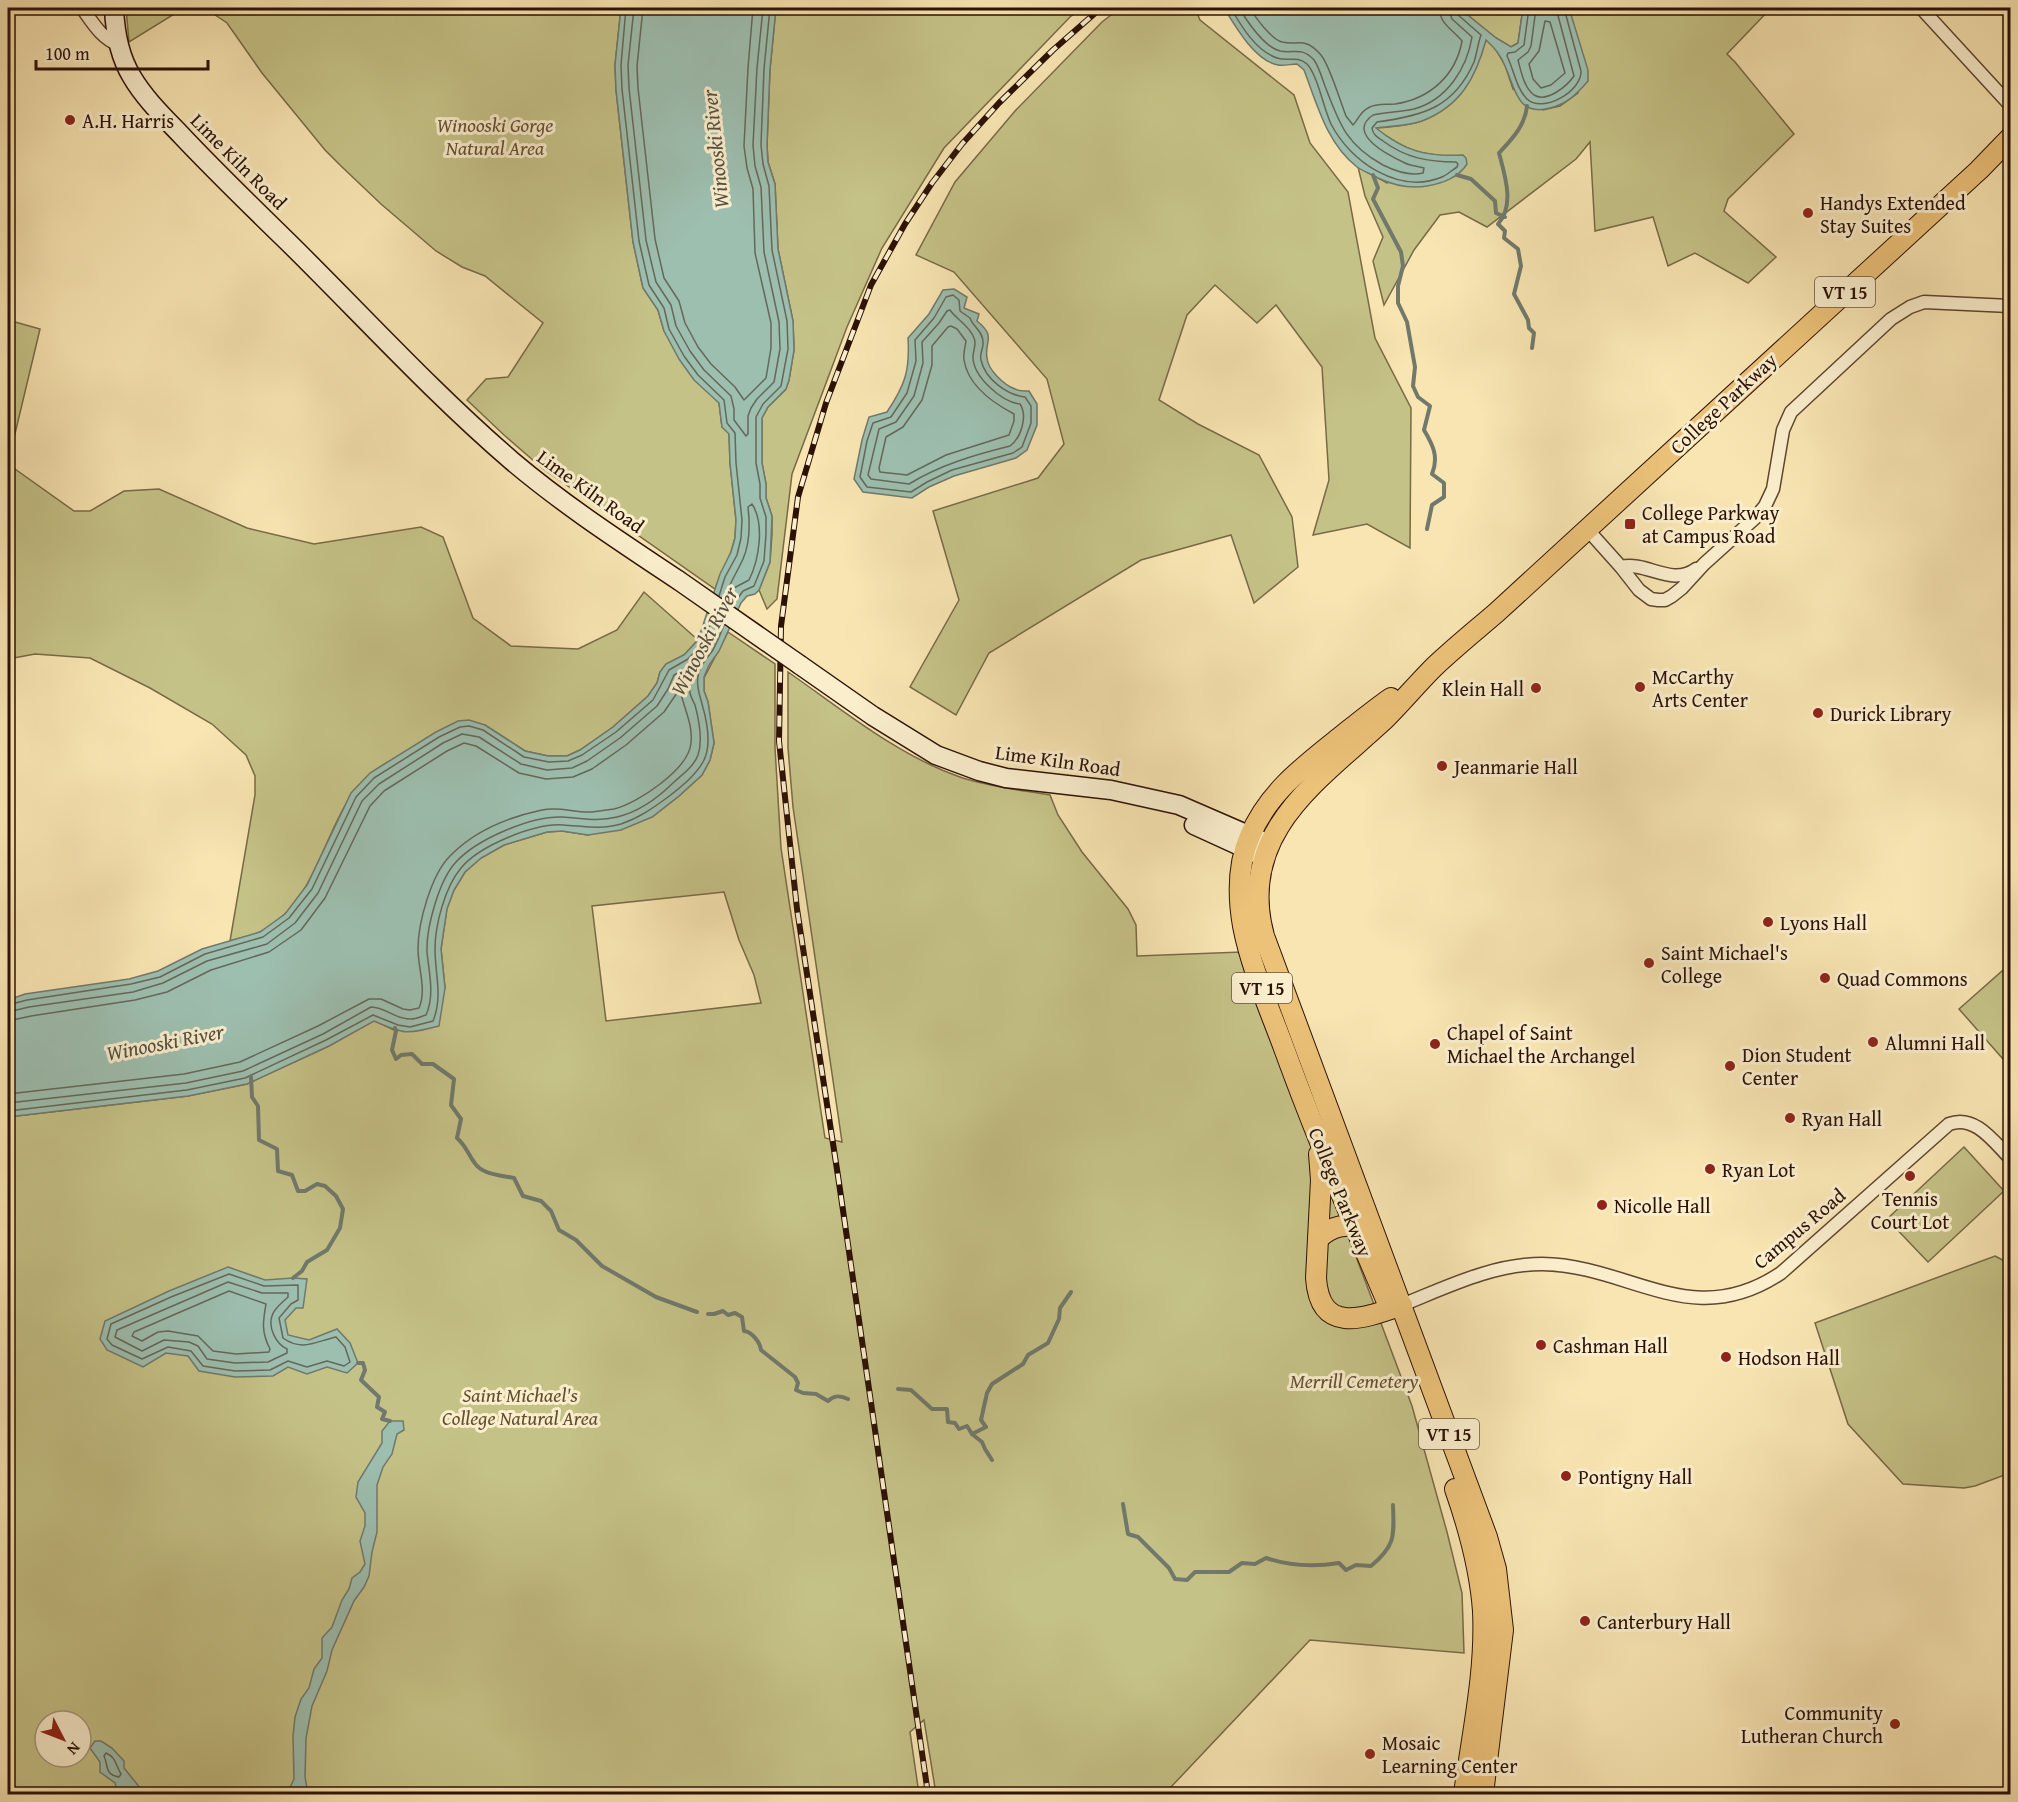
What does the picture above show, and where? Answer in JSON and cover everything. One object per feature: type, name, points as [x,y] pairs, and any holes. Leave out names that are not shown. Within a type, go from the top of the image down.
[{"type":"main road","name":"Lime Kiln Road","points":[[114,8],[116,31],[123,60],[131,77],[162,115],[448,402],[539,482],[900,734],[936,755],[1006,778],[1103,788],[1179,805],[1266,850]]},
{"type":"main road","name":"College Parkway","points":[[1483,1794],[1501,1651],[1502,1614],[1496,1569],[1487,1537],[1363,1227],[1264,936],[1260,909],[1260,874],[1266,850],[1281,822],[1298,801],[1386,717],[1435,666],[1970,178],[2010,138]]},
{"type":"main road","name":"College Parkway","points":[[1363,1227],[1317,1133],[1265,998],[1244,926],[1240,888],[1242,861],[1247,842],[1269,801],[1292,777],[1381,705],[1435,666]]},
{"type":"main road","points":[[1317,1133],[1321,1180],[1316,1289],[1326,1308],[1334,1316],[1344,1319],[1353,1319],[1396,1307]]},
{"type":"main road","points":[[1318,1239],[1336,1226],[1363,1227]]},
{"type":"main road","name":"College Parkway","points":[[1396,1307],[1462,1509],[1481,1588],[1482,1655],[1464,1794]]},
{"type":"street","points":[[82,8],[101,34],[119,45]]},
{"type":"street","points":[[1921,8],[2010,105]]},
{"type":"street","points":[[1587,529],[1639,590],[1651,599],[1665,600],[1682,588],[1704,564],[1766,506],[1773,489],[1783,430],[1791,412],[1891,320],[1910,307],[1924,302],[2010,306]]},
{"type":"street","points":[[1621,567],[1636,566],[1661,574],[1678,576],[1691,573],[1704,564]]},
{"type":"street","name":"Campus Road","points":[[1396,1307],[1496,1270],[1532,1265],[1577,1268],[1674,1295],[1707,1298],[1730,1295],[1763,1285],[1781,1273],[1949,1124],[1964,1122],[1979,1127],[2010,1158]]},
{"type":"green space","points":[[126,8],[184,8],[129,42]]},
{"type":"green space","name":"Winooski Gorge Natural Area","points":[[205,8],[621,8],[615,65],[616,90],[633,242],[643,288],[658,310],[664,331],[719,403],[722,427],[729,433],[736,520],[735,538],[715,589],[542,468],[467,400],[486,379],[508,377],[543,323],[485,276],[462,267],[436,251],[381,204],[325,150],[262,73],[227,23]]},
{"type":"green space","points":[[776,8],[1083,8],[1070,17],[944,148],[882,248],[847,327],[792,474],[777,599],[767,609],[759,590],[770,562],[772,534],[772,516],[766,498],[762,463],[762,418],[768,407],[786,389],[794,350],[793,321],[778,249],[775,184],[768,162],[767,145],[770,69]]},
{"type":"green space","points":[[1120,8],[1195,8],[1200,20],[1294,95],[1310,143],[1348,192],[1375,338],[1411,408],[1410,548],[1367,524],[1313,535],[1329,480],[1322,367],[1276,305],[1257,323],[1215,285],[1187,315],[1159,400],[1198,424],[1259,455],[1292,517],[1298,567],[1254,603],[1231,535],[1141,560],[989,653],[956,715],[910,687],[959,600],[933,511],[1038,478],[1064,444],[1047,379],[954,272],[916,255],[955,182],[1015,111],[1102,22]]},
{"type":"green space","points":[[1459,8],[1523,8],[1518,43],[1511,47],[1496,38]]},
{"type":"green space","points":[[1569,8],[1771,8],[1727,54],[1794,134],[1728,199],[1724,211],[1776,257],[1748,283],[1695,253],[1668,266],[1653,217],[1595,231],[1590,142],[1576,159],[1487,227],[1459,212],[1440,215],[1414,250],[1384,305],[1373,261],[1383,237],[1365,196],[1358,167],[1387,183],[1463,156],[1426,154],[1416,151],[1375,128],[1416,123],[1445,108],[1455,99],[1471,77],[1485,39],[1495,48],[1505,65],[1513,89],[1543,110],[1560,106],[1578,93]]},
{"type":"green space","points":[[8,320],[40,329],[8,463]]},
{"type":"green space","points":[[8,464],[74,511],[90,511],[124,491],[159,489],[247,528],[314,544],[421,527],[443,537],[473,618],[511,646],[578,649],[617,630],[644,592],[698,640],[684,655],[666,664],[648,696],[613,727],[580,750],[567,756],[548,756],[525,751],[485,725],[424,746],[379,768],[368,776],[340,814],[297,901],[281,918],[260,932],[230,941],[255,795],[255,776],[246,755],[212,724],[150,688],[90,658],[35,654],[8,659]]},
{"type":"green space","name":"Saint Michael's College Natural Area","points":[[728,632],[775,664],[775,748],[781,848],[825,1138],[842,1142],[793,807],[788,748],[788,672],[892,744],[937,768],[982,783],[1050,795],[1058,815],[1082,852],[1128,909],[1136,925],[1137,956],[1242,952],[1412,1406],[1462,1593],[1464,1653],[1310,1640],[1171,1787],[1158,1794],[936,1794],[924,1720],[910,1732],[919,1794],[8,1794],[8,1117],[188,1096],[247,1084],[329,1046],[374,1020],[396,1031],[445,988],[441,949],[447,908],[465,872],[481,858],[504,845],[547,832],[562,831],[588,835],[652,817],[702,775],[710,760],[714,743],[708,702],[704,691],[704,678]],"holes":[[[724,892],[739,940],[754,975],[761,1003],[606,1021],[592,906]]]},
{"type":"green space","points":[[2010,964],[2010,1067],[1959,1009]]},
{"type":"green space","points":[[1964,1147],[2004,1191],[1928,1262],[1887,1219]]},
{"type":"green space","points":[[1995,1256],[2010,1264],[2010,1473],[1964,1488],[1903,1484],[1848,1424],[1815,1323]]},
{"type":"water","name":"Winooski River","points":[[621,8],[776,8],[770,69],[767,145],[768,162],[775,184],[778,249],[793,321],[794,350],[786,389],[768,407],[762,418],[762,463],[766,498],[772,516],[770,562],[759,590],[747,596],[741,603],[704,677],[704,691],[708,702],[714,743],[710,760],[702,775],[652,817],[621,830],[588,835],[562,831],[547,832],[504,845],[481,858],[465,872],[454,890],[447,909],[441,949],[445,988],[439,1026],[406,1032],[374,1021],[329,1046],[247,1084],[188,1096],[8,1117],[8,1000],[25,994],[129,979],[158,971],[202,949],[260,932],[285,914],[307,885],[351,793],[370,773],[436,732],[458,721],[469,720],[485,725],[525,751],[548,756],[567,756],[580,750],[613,727],[648,696],[666,664],[684,655],[698,640],[720,574],[735,538],[736,520],[729,434],[722,427],[719,403],[694,380],[679,359],[664,331],[658,310],[643,288],[633,242],[616,90],[615,65]]},
{"type":"water","points":[[1224,8],[1459,8],[1496,38],[1511,47],[1518,43],[1523,8],[1569,8],[1588,70],[1588,81],[1562,104],[1539,110],[1530,108],[1519,99],[1505,66],[1486,40],[1472,78],[1457,99],[1447,107],[1422,121],[1376,128],[1396,142],[1416,151],[1438,155],[1463,155],[1466,158],[1467,164],[1450,179],[1427,186],[1402,186],[1364,171],[1347,158],[1324,123],[1304,70],[1297,64],[1278,65],[1261,57],[1246,42]]},
{"type":"water","points":[[954,289],[967,297],[964,308],[979,314],[977,321],[987,331],[987,358],[993,372],[1011,387],[1029,391],[1037,404],[1037,425],[1027,450],[1016,458],[954,476],[929,487],[912,498],[863,492],[854,479],[869,417],[887,412],[905,377],[908,338],[929,314],[943,290]]},
{"type":"water","points":[[228,1267],[265,1280],[307,1279],[303,1308],[296,1308],[285,1320],[288,1335],[309,1340],[337,1329],[350,1343],[358,1363],[347,1373],[327,1367],[307,1374],[288,1367],[273,1376],[235,1377],[199,1371],[188,1356],[166,1353],[143,1367],[107,1350],[100,1339],[105,1321]]},
{"type":"water","points":[[390,1421],[403,1421],[404,1430],[397,1434],[392,1454],[383,1467],[377,1485],[377,1532],[369,1576],[354,1601],[332,1650],[327,1671],[312,1706],[306,1738],[305,1777],[308,1794],[287,1794],[294,1779],[293,1736],[295,1717],[301,1699],[309,1688],[314,1669],[322,1658],[322,1638],[332,1627],[352,1578],[365,1564],[360,1541],[365,1526],[365,1513],[356,1497],[358,1482],[382,1443],[382,1431]]},
{"type":"water","points":[[95,1741],[101,1741],[112,1748],[124,1761],[124,1768],[145,1794],[118,1794],[115,1783],[100,1772],[100,1762],[93,1752]]},
{"type":"waterway","points":[[1527,106],[1521,126],[1499,153],[1506,181],[1507,199],[1506,208],[1498,224],[1505,231],[1504,238],[1518,249],[1521,266],[1514,294],[1528,320],[1529,328],[1534,333],[1532,348]]},
{"type":"waterway","points":[[1373,175],[1378,188],[1373,199],[1401,252],[1403,266],[1398,286],[1398,303],[1407,322],[1415,367],[1413,386],[1418,397],[1430,406],[1424,430],[1434,451],[1435,462],[1432,474],[1444,483],[1444,497],[1432,505],[1427,529]]},
{"type":"waterway","points":[[1457,175],[1471,179],[1495,201],[1496,213],[1505,217]]},
{"type":"waterway","points":[[395,1028],[392,1050],[396,1059],[401,1055],[412,1054],[422,1064],[433,1064],[454,1079],[451,1105],[461,1119],[457,1138],[477,1166],[492,1174],[514,1178],[523,1196],[541,1201],[551,1211],[559,1230],[576,1240],[602,1266],[656,1297],[697,1312]]},
{"type":"waterway","points":[[251,1077],[252,1097],[258,1106],[259,1140],[277,1149],[278,1171],[292,1175],[298,1191],[305,1191],[317,1184],[325,1186],[336,1196],[343,1209],[340,1228],[327,1250],[307,1262],[302,1271],[293,1278]]},
{"type":"waterway","points":[[972,1434],[986,1427],[981,1420],[987,1393],[992,1384],[1023,1364],[1028,1355],[1048,1343],[1059,1319],[1060,1308],[1071,1292]]},
{"type":"waterway","points":[[708,1314],[723,1311],[728,1315],[735,1313],[742,1317],[744,1331],[755,1338],[761,1350],[795,1377],[798,1383],[796,1390],[816,1394],[828,1401],[837,1396],[848,1399]]},
{"type":"waterway","points":[[358,1363],[363,1363],[365,1370],[361,1380],[379,1397],[377,1407],[385,1412],[382,1419],[390,1421]]},
{"type":"waterway","points":[[898,1389],[911,1390],[932,1409],[947,1409],[948,1422],[955,1423],[959,1429],[967,1426],[972,1434],[982,1442],[992,1460]]},
{"type":"waterway","points":[[1123,1504],[1128,1534],[1138,1537],[1169,1568],[1175,1579],[1187,1580],[1195,1572],[1229,1572],[1242,1563],[1255,1564],[1266,1558],[1302,1565],[1339,1563],[1346,1570],[1356,1565],[1371,1566],[1385,1552],[1392,1539],[1393,1505]]},
{"type":"railway","points":[[928,1794],[797,909],[779,741],[781,626],[798,497],[826,403],[871,285],[905,224],[932,183],[962,144],[999,103],[1053,50],[1101,8]]},
{"type":"place","name":"A.H. Harris","points":[[70,120]]},
{"type":"place","name":"Handys Extended Stay Suites","points":[[1808,213]]},
{"type":"place","name":"College Parkway at Campus Road","points":[[1630,524]]},
{"type":"place","name":"McCarthy Arts Center","points":[[1640,687]]},
{"type":"place","name":"Klein Hall","points":[[1536,688]]},
{"type":"place","name":"Durick Library","points":[[1818,713]]},
{"type":"place","name":"Jeanmarie Hall","points":[[1442,766]]},
{"type":"place","name":"Lyons Hall","points":[[1768,922]]},
{"type":"place","name":"Saint Michael's College","points":[[1649,963]]},
{"type":"place","name":"Quad Commons","points":[[1825,978]]},
{"type":"place","name":"Alumni Hall","points":[[1873,1042]]},
{"type":"place","name":"Chapel of Saint Michael the Archangel","points":[[1435,1044]]},
{"type":"place","name":"Dion Student Center","points":[[1730,1066]]},
{"type":"place","name":"Ryan Hall","points":[[1790,1118]]},
{"type":"place","name":"Ryan Lot","points":[[1710,1169]]},
{"type":"place","name":"Tennis Court Lot","points":[[1910,1176]]},
{"type":"place","name":"Nicolle Hall","points":[[1602,1205]]},
{"type":"place","name":"Cashman Hall","points":[[1541,1345]]},
{"type":"place","name":"Hodson Hall","points":[[1726,1357]]},
{"type":"place","name":"Pontigny Hall","points":[[1566,1476]]},
{"type":"place","name":"Canterbury Hall","points":[[1585,1621]]},
{"type":"place","name":"Community Lutheran Church","points":[[1895,1724]]},
{"type":"place","name":"Mosaic Learning Center","points":[[1370,1754]]},
{"type":"park label","name":"Merrill Cemetery","points":[[1354,1380]]}]
